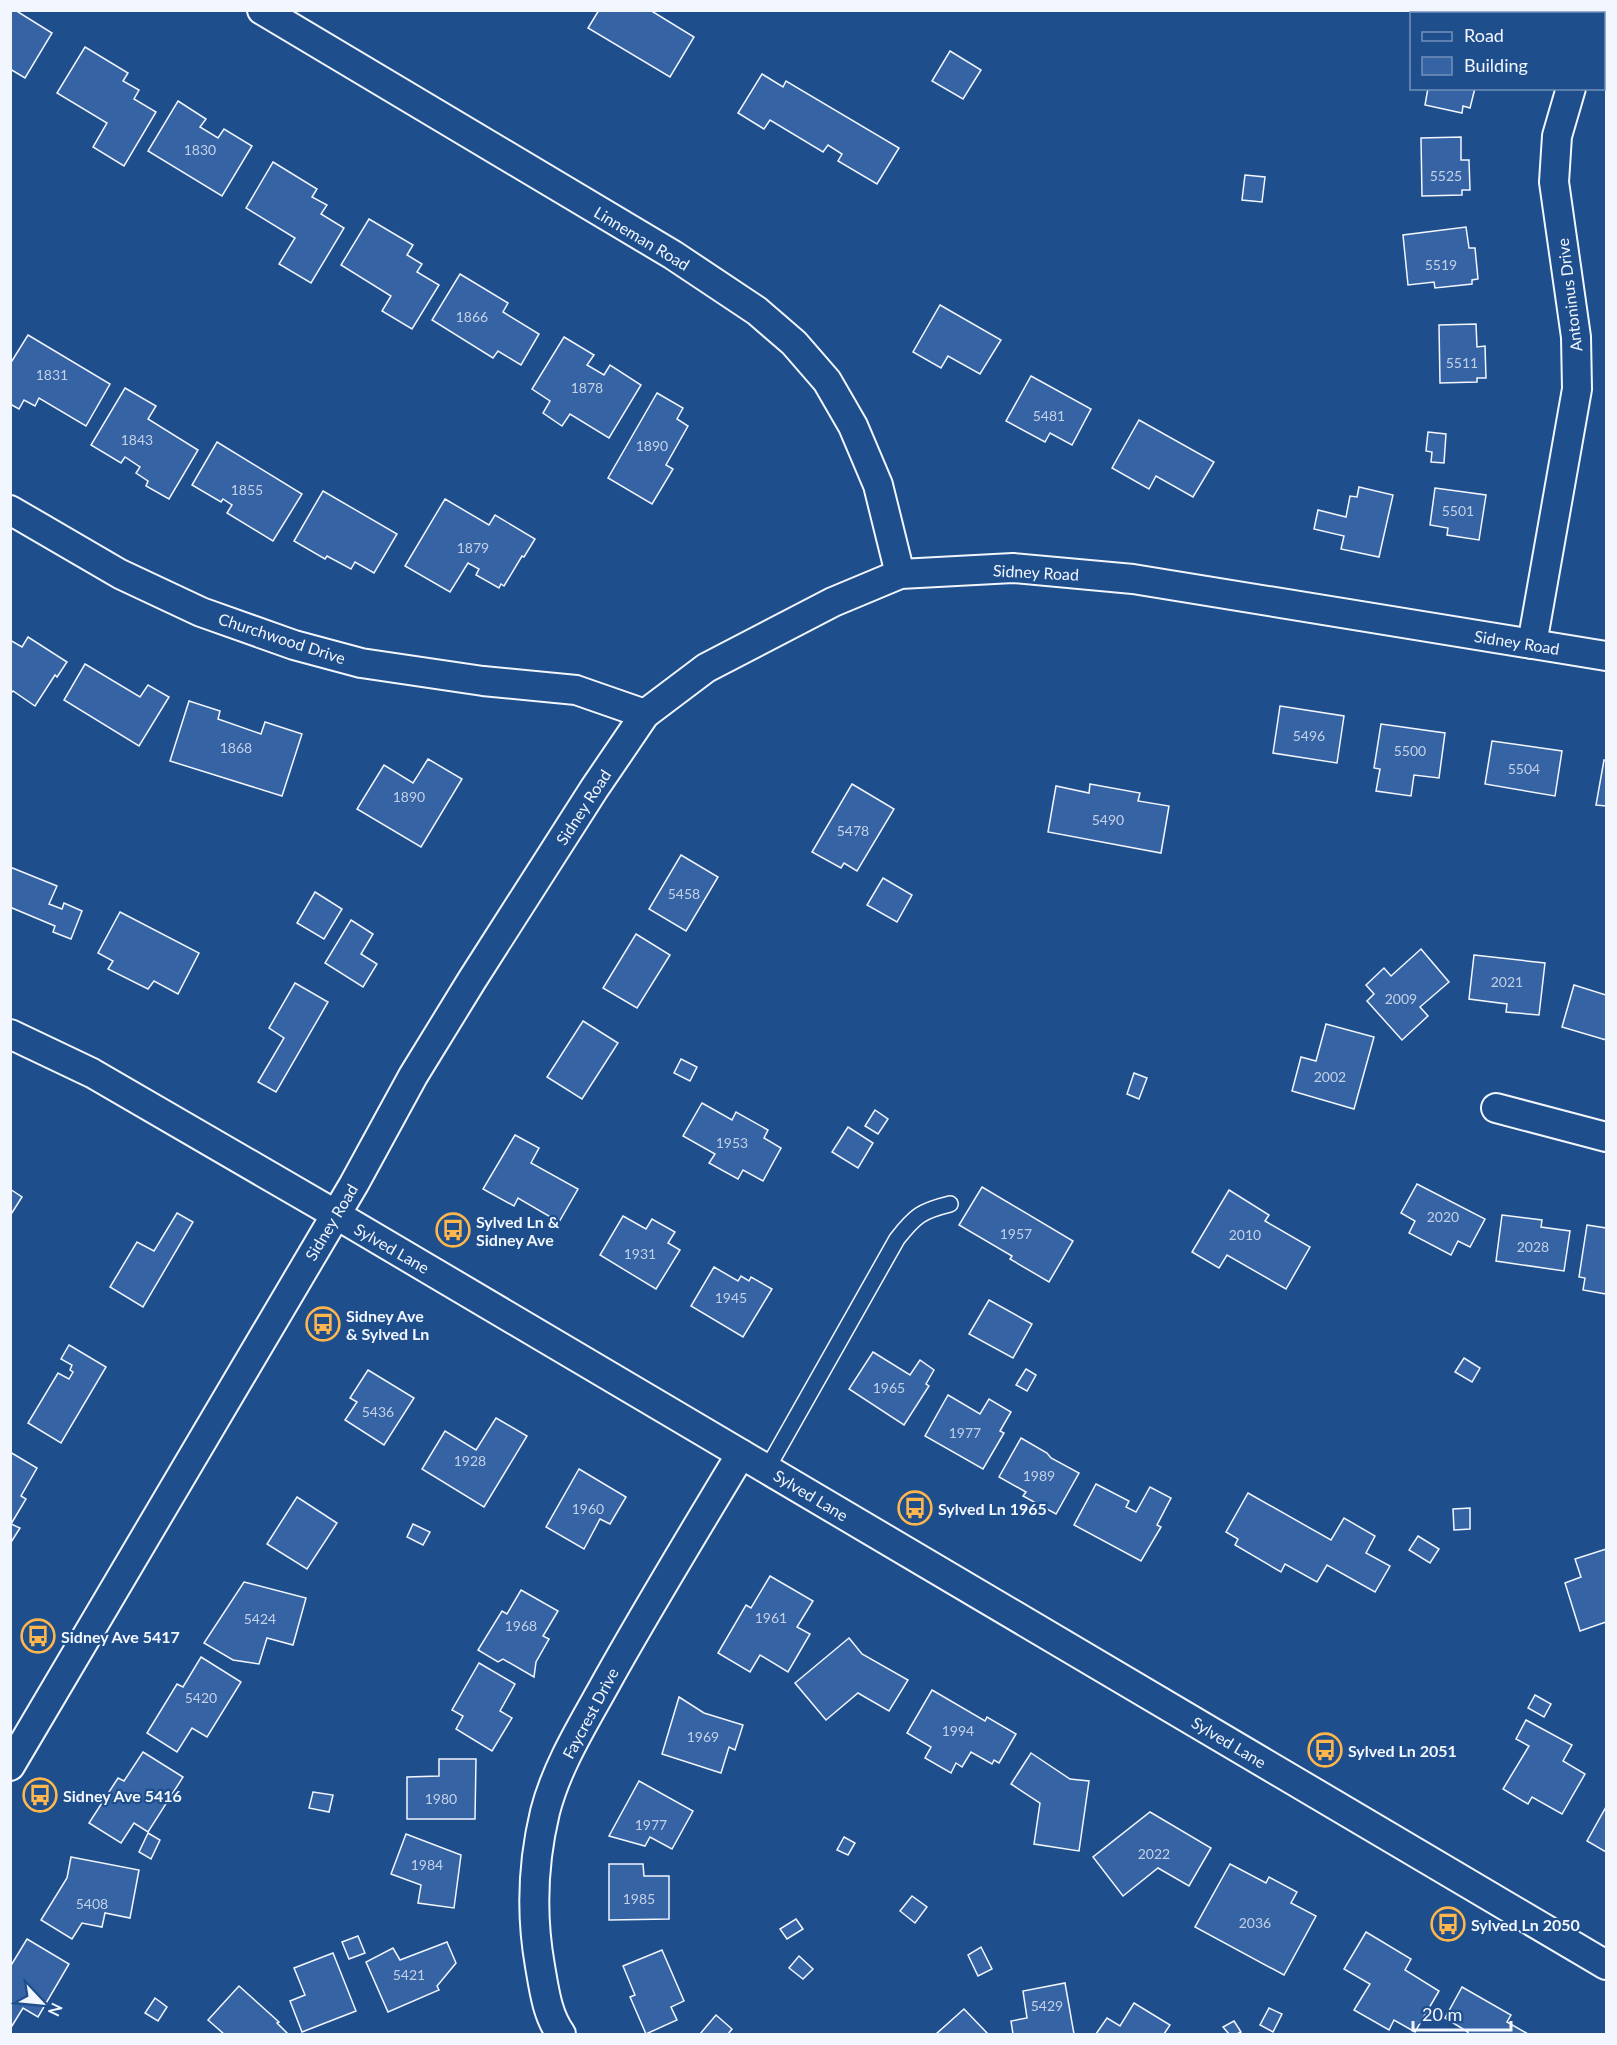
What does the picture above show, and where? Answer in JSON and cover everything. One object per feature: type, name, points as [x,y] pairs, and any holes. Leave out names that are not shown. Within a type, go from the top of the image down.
[{"type":"street","name":"Linneman Road","points":[[262,10],[673,255],[758,311],[794,343],[826,381],[853,426],[878,485],[900,574]]},
{"type":"street","name":"Antoninus Drive","points":[[1532,644],[1577,389],[1576,337],[1554,182],[1557,136],[1569,90]]},
{"type":"street","name":"Churchwood Drive","points":[[10,510],[120,574],[201,612],[294,645],[361,663],[483,681],[576,690],[645,714]]},
{"type":"street","name":"Sidney Road","points":[[10,1766],[354,1184],[412,1076],[594,789],[645,714],[706,668],[833,602],[900,574],[1013,568],[1133,579],[1606,656]]},
{"type":"street","name":"Sylved Lane","points":[[10,1034],[92,1073],[335,1214],[1606,1965]]},
{"type":"street","points":[[1496,1108],[1606,1137]]},
{"type":"street","name":"Faycrest Drive","points":[[550,2032],[534,1935],[535,1873],[545,1812],[567,1754],[626,1647],[741,1454]]},
{"type":"lane","points":[[767,1469],[897,1239],[913,1219],[928,1209],[950,1204]]},
{"type":"building","points":[[10,10],[15,10],[52,33],[25,78],[10,69]]},
{"type":"building","points":[[599,10],[650,10],[694,37],[670,77],[588,28]]},
{"type":"building","points":[[1464,10],[1504,10],[1504,12],[1468,12]]},
{"type":"building","points":[[85,47],[128,73],[123,81],[139,90],[134,99],[156,112],[124,166],[93,147],[107,123],[57,93]]},
{"type":"building","points":[[950,51],[981,70],[963,99],[932,81]]},
{"type":"building","points":[[762,74],[783,87],[786,81],[899,148],[877,184],[838,161],[842,154],[828,145],[823,152],[770,120],[764,129],[738,113]]},
{"type":"building","points":[[1428,90],[1474,90],[1470,108],[1463,106],[1462,113],[1425,105]]},
{"type":"building","points":[[178,101],[206,119],[200,127],[218,138],[224,129],[252,146],[222,196],[148,151]]},
{"type":"building","points":[[1461,137],[1461,160],[1469,160],[1470,190],[1462,190],[1462,195],[1422,196],[1421,138]]},
{"type":"building","points":[[273,162],[317,189],[312,197],[327,205],[321,214],[344,228],[311,283],[279,264],[295,238],[246,208]]},
{"type":"building","points":[[1245,175],[1265,177],[1262,202],[1242,200]]},
{"type":"building","points":[[369,219],[413,245],[407,255],[422,264],[417,272],[439,285],[412,329],[382,311],[391,296],[341,265]]},
{"type":"building","points":[[1466,227],[1469,248],[1475,248],[1478,279],[1472,280],[1472,284],[1435,288],[1434,282],[1408,285],[1403,235]]},
{"type":"building","points":[[460,274],[508,303],[503,312],[539,334],[521,365],[498,351],[493,358],[432,320]]},
{"type":"building","points":[[940,305],[1001,340],[980,374],[948,356],[941,368],[913,352]]},
{"type":"building","points":[[1476,324],[1477,347],[1485,346],[1486,378],[1477,378],[1477,382],[1440,383],[1439,325]]},
{"type":"building","points":[[28,335],[110,384],[86,426],[39,398],[35,406],[24,400],[19,409],[10,404],[10,364]]},
{"type":"building","points":[[564,337],[594,355],[587,365],[604,375],[610,365],[641,385],[609,438],[570,414],[562,426],[543,413],[550,401],[532,389]]},
{"type":"building","points":[[1031,376],[1091,409],[1072,445],[1050,433],[1045,442],[1006,421]]},
{"type":"building","points":[[125,388],[156,406],[148,419],[198,450],[169,499],[146,486],[148,481],[136,473],[140,467],[125,457],[121,463],[91,445]]},
{"type":"building","points":[[657,393],[683,408],[677,419],[688,426],[666,465],[673,469],[652,504],[608,478]]},
{"type":"building","points":[[1139,420],[1214,462],[1193,497],[1156,476],[1149,489],[1112,468]]},
{"type":"building","points":[[1428,432],[1446,434],[1444,463],[1431,462],[1432,452],[1426,451]]},
{"type":"building","points":[[217,442],[302,494],[273,541],[227,513],[232,505],[223,499],[221,502],[192,485]]},
{"type":"building","points":[[1359,487],[1393,495],[1379,557],[1341,549],[1344,536],[1314,529],[1318,510],[1346,517],[1350,496],[1357,497]]},
{"type":"building","points":[[1435,488],[1486,495],[1479,540],[1447,535],[1448,528],[1430,525]]},
{"type":"building","points":[[323,491],[397,534],[374,573],[355,562],[351,569],[327,556],[325,559],[294,541]]},
{"type":"building","points":[[445,499],[489,525],[495,515],[535,539],[504,586],[501,584],[499,588],[476,575],[479,569],[468,563],[450,592],[405,566]]},
{"type":"building","points":[[28,637],[67,662],[57,677],[55,675],[35,706],[13,691],[10,694],[10,640],[22,647]]},
{"type":"building","points":[[85,664],[140,697],[148,685],[169,697],[139,746],[64,700]]},
{"type":"building","points":[[189,701],[220,711],[218,719],[261,734],[265,722],[302,734],[282,796],[170,761]]},
{"type":"building","points":[[1280,706],[1344,716],[1337,763],[1273,753]]},
{"type":"building","points":[[1381,724],[1445,733],[1439,778],[1414,775],[1411,796],[1376,791],[1380,769],[1374,768]]},
{"type":"building","points":[[1492,741],[1562,751],[1555,796],[1485,784]]},
{"type":"building","points":[[428,759],[462,779],[421,847],[357,809],[384,765],[413,783]]},
{"type":"building","points":[[1604,760],[1606,760],[1606,806],[1596,805]]},
{"type":"building","points":[[852,784],[894,809],[857,871],[844,863],[841,868],[812,852]]},
{"type":"building","points":[[1090,784],[1140,793],[1138,801],[1169,806],[1161,853],[1048,832],[1056,786],[1089,793]]},
{"type":"building","points":[[681,855],[718,877],[686,931],[649,909]]},
{"type":"building","points":[[10,867],[57,886],[49,904],[62,909],[64,903],[82,911],[71,939],[53,932],[55,926],[12,908],[10,910]]},
{"type":"building","points":[[883,878],[912,895],[897,922],[867,905]]},
{"type":"building","points":[[315,892],[342,909],[324,939],[297,923]]},
{"type":"building","points":[[120,912],[199,953],[178,994],[154,981],[148,989],[108,969],[113,961],[98,953]]},
{"type":"building","points":[[351,920],[373,934],[361,954],[377,964],[363,987],[325,963]]},
{"type":"building","points":[[636,934],[670,955],[637,1008],[603,988]]},
{"type":"building","points":[[1421,949],[1449,982],[1420,1007],[1428,1016],[1402,1040],[1367,1001],[1374,994],[1366,985],[1384,968],[1391,976]]},
{"type":"building","points":[[1474,955],[1545,963],[1539,1015],[1506,1012],[1507,1004],[1469,999]]},
{"type":"building","points":[[295,983],[328,1002],[276,1092],[258,1082],[284,1038],[269,1028]]},
{"type":"building","points":[[1574,985],[1606,995],[1606,1040],[1562,1027]]},
{"type":"building","points":[[583,1021],[618,1043],[582,1099],[547,1077]]},
{"type":"building","points":[[1326,1024],[1374,1037],[1354,1109],[1292,1091],[1301,1057],[1316,1061]]},
{"type":"building","points":[[681,1059],[697,1067],[690,1081],[674,1073]]},
{"type":"building","points":[[1134,1073],[1147,1078],[1139,1099],[1127,1094]]},
{"type":"building","points":[[702,1103],[732,1120],[736,1112],[768,1130],[764,1138],[781,1148],[763,1181],[743,1170],[738,1179],[709,1163],[715,1154],[683,1136]]},
{"type":"building","points":[[875,1110],[888,1119],[878,1134],[865,1126]]},
{"type":"building","points":[[848,1127],[873,1143],[858,1168],[832,1152]]},
{"type":"building","points":[[515,1135],[539,1148],[531,1163],[578,1189],[559,1222],[518,1198],[514,1206],[483,1189]]},
{"type":"building","points":[[1417,1184],[1485,1219],[1470,1247],[1458,1241],[1451,1255],[1409,1233],[1415,1221],[1401,1213]]},
{"type":"building","points":[[982,1187],[1073,1241],[1049,1282],[1010,1259],[1012,1256],[959,1225]]},
{"type":"building","points":[[10,1189],[22,1197],[10,1216]]},
{"type":"building","points":[[1229,1190],[1269,1215],[1265,1221],[1310,1247],[1286,1289],[1227,1255],[1219,1268],[1192,1252]]},
{"type":"building","points":[[177,1213],[193,1222],[143,1307],[110,1287],[137,1242],[154,1251]]},
{"type":"building","points":[[1502,1215],[1542,1220],[1541,1227],[1570,1231],[1564,1271],[1496,1261]]},
{"type":"building","points":[[623,1216],[646,1229],[652,1219],[675,1232],[668,1243],[680,1250],[656,1289],[600,1255]]},
{"type":"building","points":[[1587,1225],[1606,1228],[1606,1294],[1583,1290],[1585,1278],[1579,1277]]},
{"type":"building","points":[[714,1267],[738,1281],[741,1276],[749,1281],[751,1277],[772,1289],[743,1337],[691,1306]]},
{"type":"building","points":[[989,1300],[1032,1324],[1013,1358],[969,1334]]},
{"type":"building","points":[[69,1345],[106,1367],[61,1443],[28,1423],[58,1373],[69,1379],[73,1372],[70,1370],[72,1365],[61,1359]]},
{"type":"building","points":[[873,1352],[910,1375],[920,1360],[934,1370],[926,1384],[929,1386],[904,1425],[849,1389]]},
{"type":"building","points":[[1464,1358],[1480,1368],[1472,1382],[1455,1372]]},
{"type":"building","points":[[1026,1369],[1036,1375],[1027,1391],[1016,1385]]},
{"type":"building","points":[[368,1370],[414,1398],[384,1445],[345,1420],[357,1402],[350,1398]]},
{"type":"building","points":[[948,1395],[980,1414],[989,1399],[1011,1412],[1000,1431],[1004,1433],[983,1469],[925,1436]]},
{"type":"building","points":[[496,1418],[527,1436],[484,1507],[422,1469],[445,1431],[476,1450]]},
{"type":"building","points":[[1021,1438],[1079,1473],[1056,1514],[1023,1496],[1026,1492],[999,1477]]},
{"type":"building","points":[[10,1452],[37,1468],[21,1496],[26,1499],[11,1524],[20,1528],[10,1544]]},
{"type":"building","points":[[579,1469],[626,1497],[610,1524],[600,1519],[584,1549],[546,1527]]},
{"type":"building","points":[[1096,1484],[1129,1501],[1126,1507],[1136,1512],[1150,1487],[1171,1498],[1157,1525],[1161,1527],[1141,1561],[1074,1525]]},
{"type":"building","points":[[1248,1493],[1331,1540],[1344,1518],[1375,1536],[1366,1553],[1390,1566],[1375,1592],[1327,1565],[1317,1582],[1285,1564],[1281,1572],[1235,1545],[1238,1539],[1226,1532]]},
{"type":"building","points":[[297,1497],[337,1523],[307,1569],[267,1544]]},
{"type":"building","points":[[1470,1508],[1470,1529],[1454,1530],[1453,1509]]},
{"type":"building","points":[[413,1524],[430,1532],[423,1545],[407,1537]]},
{"type":"building","points":[[1418,1536],[1439,1549],[1430,1563],[1409,1550]]},
{"type":"building","points":[[1606,1549],[1606,1622],[1580,1631],[1565,1583],[1581,1577],[1575,1559]]},
{"type":"building","points":[[770,1576],[813,1601],[797,1627],[810,1634],[788,1672],[760,1655],[750,1672],[718,1653],[746,1605],[751,1608]]},
{"type":"building","points":[[244,1582],[306,1598],[293,1645],[267,1638],[259,1664],[233,1660],[204,1643]]},
{"type":"building","points":[[521,1590],[558,1611],[543,1636],[549,1639],[536,1662],[534,1677],[503,1659],[498,1662],[478,1650],[502,1611],[507,1614]]},
{"type":"building","points":[[849,1638],[862,1654],[908,1680],[889,1711],[858,1693],[826,1720],[795,1683]]},
{"type":"building","points":[[201,1657],[241,1682],[207,1737],[192,1728],[177,1752],[147,1733],[177,1684],[183,1687]]},
{"type":"building","points":[[479,1663],[515,1684],[500,1711],[512,1718],[492,1751],[456,1729],[463,1716],[452,1710]]},
{"type":"building","points":[[932,1690],[985,1721],[987,1717],[1016,1734],[999,1763],[994,1760],[992,1764],[971,1752],[962,1767],[956,1763],[951,1773],[925,1758],[931,1747],[907,1733]]},
{"type":"building","points":[[1535,1695],[1551,1704],[1544,1717],[1528,1708]]},
{"type":"building","points":[[679,1697],[704,1713],[743,1725],[735,1750],[729,1747],[721,1773],[662,1754]]},
{"type":"building","points":[[1526,1720],[1572,1745],[1563,1761],[1585,1774],[1562,1814],[1532,1797],[1528,1804],[1503,1789],[1529,1746],[1516,1739]]},
{"type":"building","points":[[143,1752],[183,1777],[148,1832],[134,1823],[121,1843],[89,1823],[118,1778],[124,1781]]},
{"type":"building","points":[[1031,1753],[1070,1779],[1089,1781],[1079,1851],[1034,1844],[1040,1803],[1011,1784]]},
{"type":"building","points":[[439,1759],[476,1759],[475,1819],[407,1819],[407,1777],[439,1776]]},
{"type":"building","points":[[639,1781],[693,1811],[672,1849],[650,1837],[645,1846],[609,1836]]},
{"type":"building","points":[[313,1792],[333,1795],[329,1812],[309,1808]]},
{"type":"building","points":[[1606,1807],[1606,1852],[1587,1841]]},
{"type":"building","points":[[1150,1812],[1211,1848],[1189,1886],[1158,1868],[1123,1896],[1093,1857]]},
{"type":"building","points":[[148,1833],[160,1840],[151,1859],[139,1852]]},
{"type":"building","points":[[406,1834],[461,1855],[454,1908],[418,1903],[421,1885],[391,1874]]},
{"type":"building","points":[[844,1837],[855,1843],[848,1855],[837,1850]]},
{"type":"building","points":[[71,1857],[139,1870],[130,1918],[105,1913],[102,1927],[82,1923],[72,1939],[41,1920],[67,1878]]},
{"type":"building","points":[[609,1864],[643,1864],[644,1876],[669,1876],[669,1919],[609,1920]]},
{"type":"building","points":[[1230,1864],[1266,1883],[1269,1877],[1297,1892],[1291,1903],[1316,1916],[1284,1975],[1195,1927]]},
{"type":"building","points":[[912,1896],[927,1907],[915,1923],[900,1911]]},
{"type":"building","points":[[796,1919],[803,1929],[787,1939],[780,1929]]},
{"type":"building","points":[[1366,1932],[1411,1959],[1405,1970],[1439,1991],[1415,2032],[1394,2020],[1389,2030],[1354,2010],[1370,1984],[1344,1969]]},
{"type":"building","points":[[358,1936],[365,1953],[349,1959],[342,1942]]},
{"type":"building","points":[[27,1939],[69,1964],[38,2017],[23,2008],[10,2029],[10,1967]]},
{"type":"building","points":[[447,1942],[456,1963],[437,1986],[439,1990],[388,2012],[366,1962],[393,1948],[400,1960]]},
{"type":"building","points":[[981,1947],[992,1969],[978,1976],[968,1955]]},
{"type":"building","points":[[662,1950],[684,2001],[671,2007],[677,2020],[646,2034],[630,1997],[635,1995],[623,1966]]},
{"type":"building","points":[[333,1953],[356,2011],[302,2032],[290,2001],[305,1995],[294,1968]]},
{"type":"building","points":[[799,1956],[813,1969],[803,1979],[789,1968]]},
{"type":"building","points":[[1065,1983],[1074,2034],[1013,2034],[1011,2021],[1027,2018],[1023,1991]]},
{"type":"building","points":[[239,1986],[279,2022],[277,2023],[288,2034],[224,2034],[208,2020]]},
{"type":"building","points":[[1462,1987],[1511,2015],[1507,2022],[1528,2034],[1467,2034],[1468,2032],[1445,2018]]},
{"type":"building","points":[[155,1998],[167,2007],[158,2021],[145,2013]]},
{"type":"building","points":[[1134,2003],[1170,2025],[1164,2034],[1096,2034],[1107,2018],[1120,2026]]},
{"type":"building","points":[[1269,2008],[1282,2014],[1273,2032],[1260,2025]]},
{"type":"building","points":[[964,2009],[988,2034],[936,2034]]},
{"type":"building","points":[[716,2015],[732,2029],[728,2034],[700,2034]]},
{"type":"building","points":[[1234,2021],[1241,2032],[1229,2034],[1223,2027]]},
{"type":"place","name":"Sylved Ln & Sidney Ave","points":[[453,1230]]},
{"type":"place","name":"Sidney Ave & Sylved Ln","points":[[323,1324]]},
{"type":"place","name":"Sylved Ln 1965","points":[[915,1508]]},
{"type":"place","name":"Sidney Ave 5417","points":[[38,1636]]},
{"type":"place","name":"Sylved Ln 2051","points":[[1325,1750]]},
{"type":"place","name":"Sidney Ave 5416","points":[[40,1795]]},
{"type":"place","name":"Sylved Ln 2050","points":[[1448,1924]]}]
